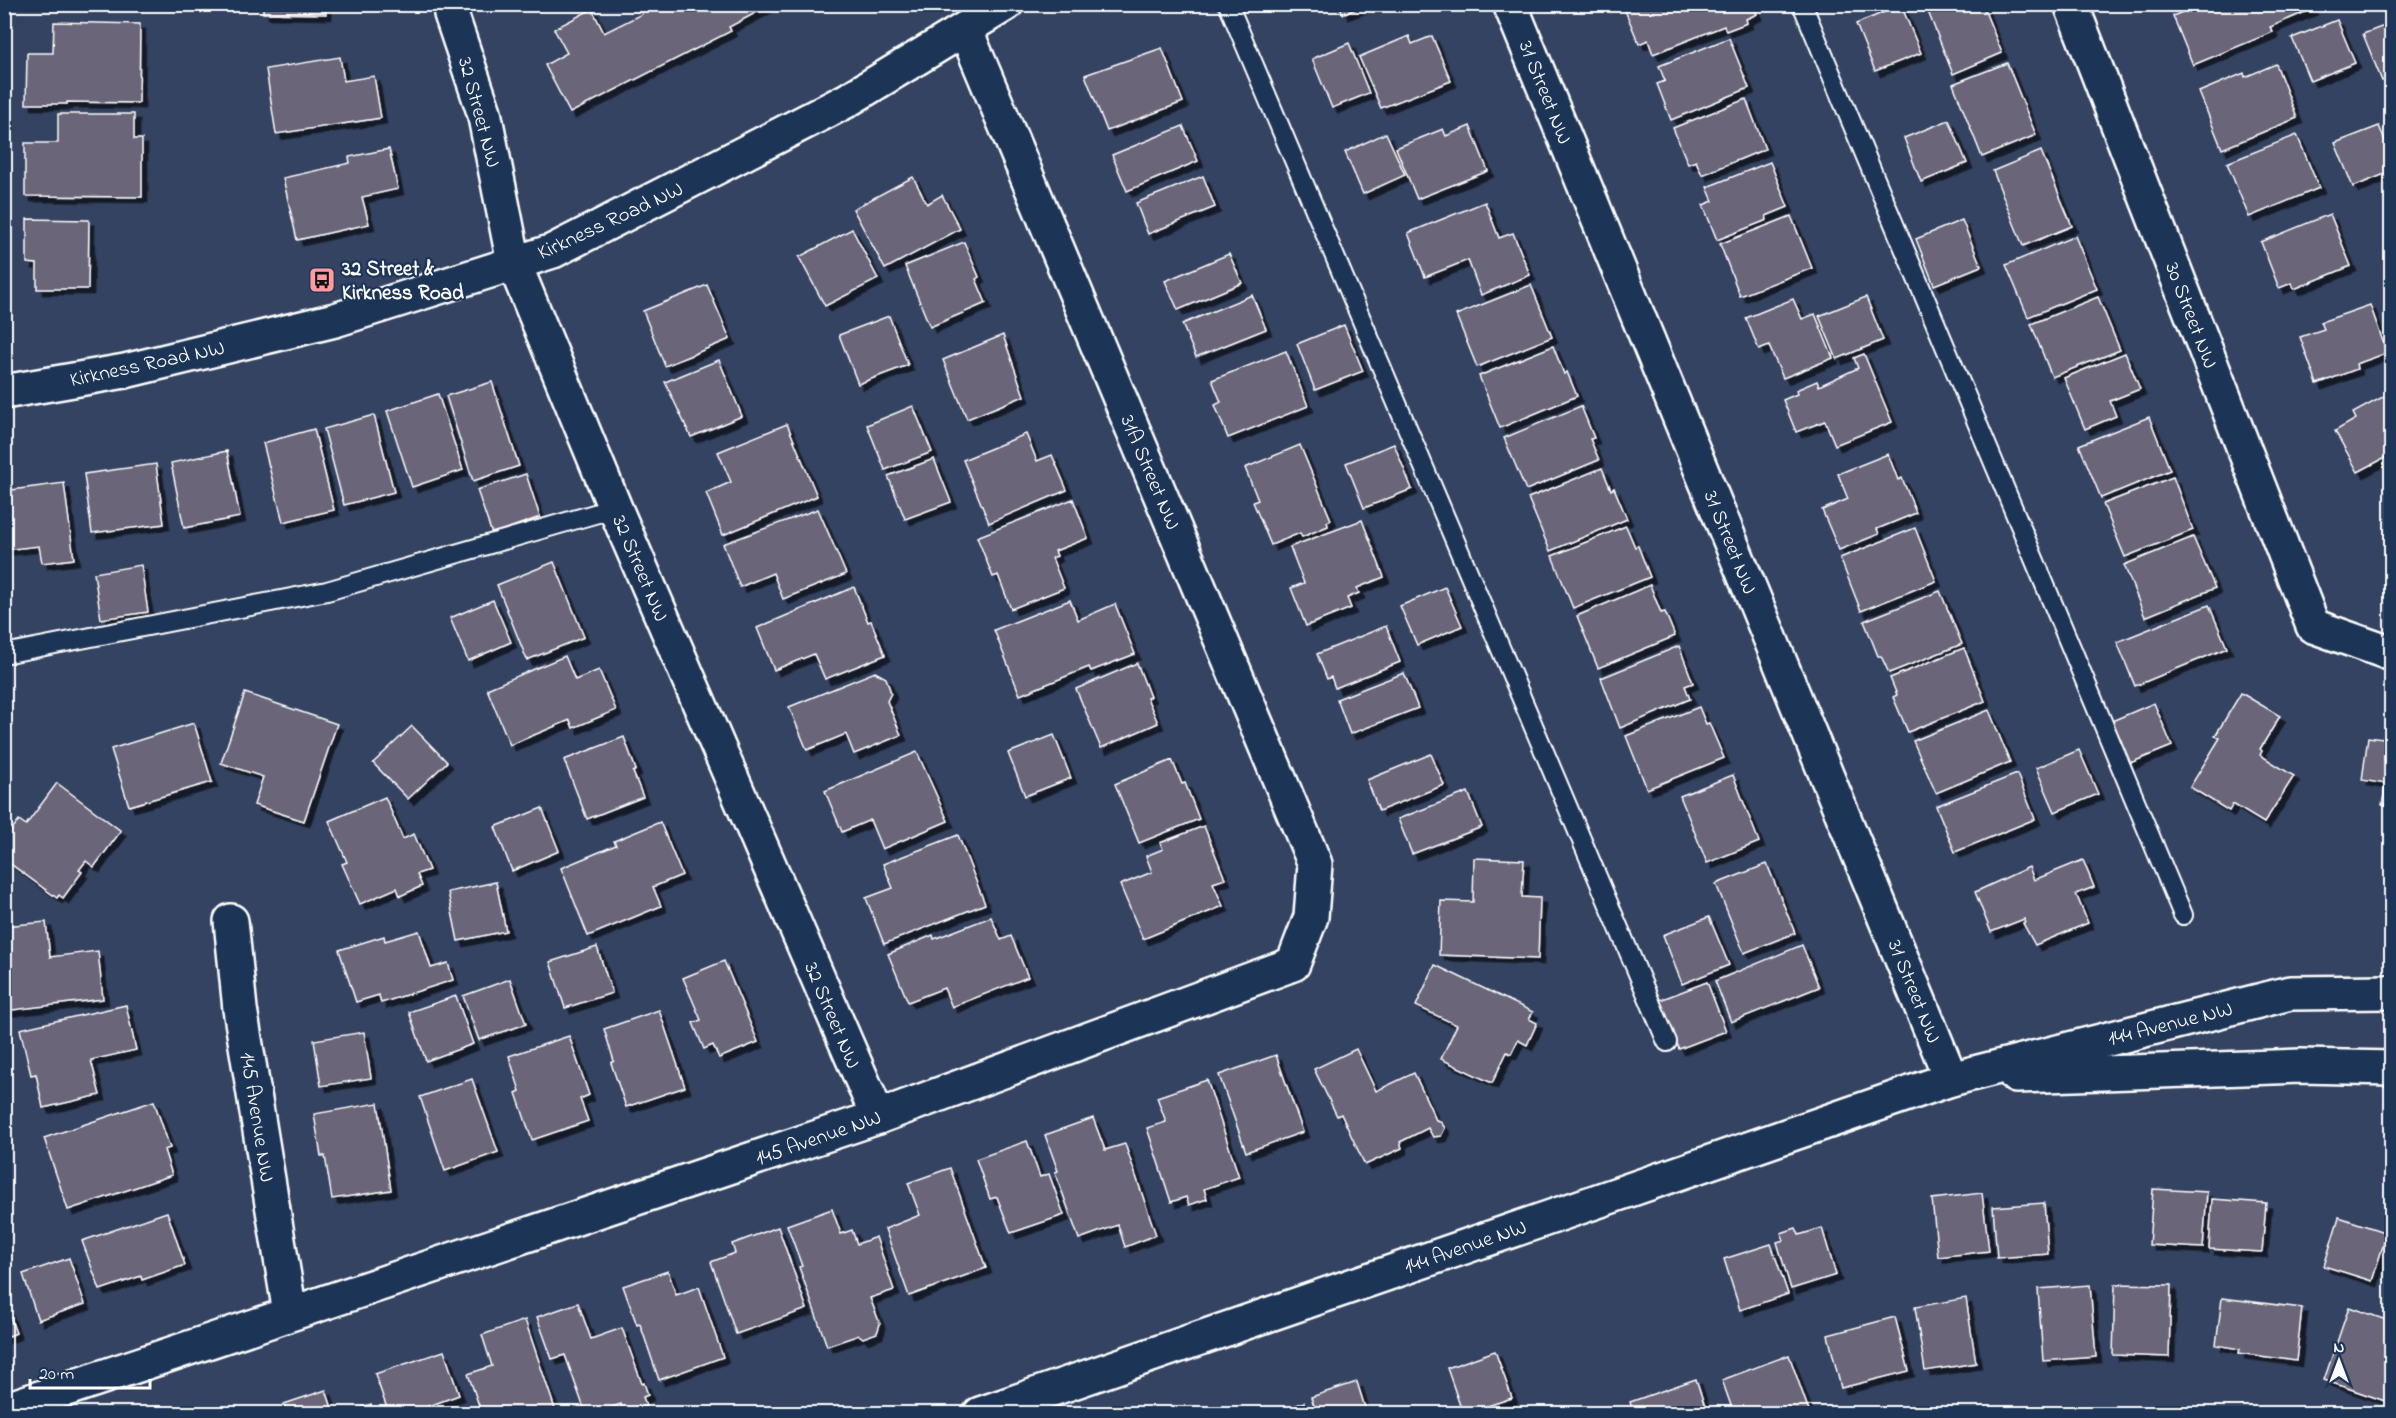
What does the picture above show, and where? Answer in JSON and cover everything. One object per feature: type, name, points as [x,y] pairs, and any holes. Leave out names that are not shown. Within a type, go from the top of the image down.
[{"type":"street","name":"32 Street NW","points":[[452,4],[452,15],[484,112],[514,263],[615,508],[878,1117]]},
{"type":"street","name":"Kirkness Road NW","points":[[4,392],[125,371],[335,320],[553,251],[626,216],[846,101],[966,31],[1006,4]]},
{"type":"street","name":"31 Street NW","points":[[1510,4],[1951,1079]]},
{"type":"street","name":"30 Street NW","points":[[2071,4],[2313,626],[2391,654]]},
{"type":"street","name":"31A Street NW","points":[[966,31],[1315,864],[1311,917]]},
{"type":"street","name":"145 Avenue NW","points":[[4,1410],[290,1312],[878,1117],[1293,964],[1311,917]]},
{"type":"street","name":"145 Avenue NW","points":[[231,921],[240,1009],[290,1312]]},
{"type":"street","name":"144 Avenue NW","points":[[980,1413],[1951,1079],[2289,993],[2391,992]]},
{"type":"street","name":"144 Avenue NW","points":[[1951,1079],[2301,1066],[2391,1068]]},
{"type":"lane","points":[[1227,4],[1667,1042]]},
{"type":"lane","points":[[1802,4],[2183,915]]},
{"type":"lane","points":[[4,654],[327,591],[615,508]]},
{"type":"building","points":[[263,4],[326,4],[326,14],[263,13]]},
{"type":"building","points":[[638,4],[772,4],[729,27],[731,31],[570,113],[545,65],[567,53],[554,29],[592,9],[604,33],[642,14]]},
{"type":"building","points":[[1339,4],[1369,4],[1343,14]]},
{"type":"building","points":[[1633,4],[1753,4],[1757,14],[1746,19],[1747,23],[1726,31],[1724,26],[1653,54],[1648,40],[1639,44],[1624,8]]},
{"type":"building","points":[[1925,4],[1982,4],[2002,53],[1953,74]]},
{"type":"building","points":[[2201,4],[2310,4],[2312,9],[2270,27],[2273,32],[2193,65],[2173,16]]},
{"type":"building","points":[[1901,5],[1921,53],[1875,71],[1856,24]]},
{"type":"building","points":[[2337,20],[2355,63],[2310,81],[2292,38]]},
{"type":"building","points":[[54,22],[140,24],[139,103],[26,104],[27,53],[53,53]]},
{"type":"building","points":[[2392,23],[2392,77],[2382,81],[2363,34]]},
{"type":"building","points":[[1409,36],[1412,44],[1432,36],[1451,81],[1381,108],[1359,57]]},
{"type":"building","points":[[1729,38],[1749,88],[1671,120],[1657,84],[1665,81],[1659,66]]},
{"type":"building","points":[[1349,43],[1369,93],[1332,108],[1312,59]]},
{"type":"building","points":[[1162,48],[1183,102],[1107,131],[1085,75]]},
{"type":"building","points":[[340,57],[344,81],[374,76],[381,118],[276,134],[266,69]]},
{"type":"building","points":[[2007,63],[2036,135],[1982,157],[1953,84]]},
{"type":"building","points":[[2276,64],[2297,118],[2222,149],[2199,92],[2244,73],[2245,77]]},
{"type":"building","points":[[1746,99],[1765,149],[1702,175],[1696,161],[1688,164],[1673,128]]},
{"type":"building","points":[[58,114],[134,114],[134,139],[142,139],[142,197],[25,196],[25,143],[58,143]]},
{"type":"building","points":[[1949,120],[1967,163],[1921,182],[1904,138]]},
{"type":"building","points":[[1183,126],[1198,161],[1127,191],[1112,155]]},
{"type":"building","points":[[1470,126],[1488,171],[1417,199],[1396,148],[1443,129],[1446,136]]},
{"type":"building","points":[[2379,126],[2392,157],[2392,171],[2353,187],[2335,143]]},
{"type":"building","points":[[1386,133],[1405,175],[1363,194],[1345,152]]},
{"type":"building","points":[[2297,135],[2319,188],[2249,217],[2227,163]]},
{"type":"building","points":[[389,149],[398,189],[362,197],[369,224],[297,240],[283,178],[350,163],[349,157]]},
{"type":"building","points":[[2041,151],[2072,226],[2023,246],[1993,171]]},
{"type":"building","points":[[1770,162],[1788,207],[1766,216],[1767,220],[1717,240],[1703,205],[1713,201],[1707,187]]},
{"type":"building","points":[[1203,176],[1215,207],[1148,234],[1136,203]]},
{"type":"building","points":[[913,177],[927,204],[942,195],[960,229],[885,269],[853,209]]},
{"type":"building","points":[[1485,202],[1499,238],[1513,233],[1530,275],[1481,295],[1468,260],[1425,277],[1408,233]]},
{"type":"building","points":[[2330,214],[2351,266],[2294,289],[2292,283],[2279,288],[2261,242]]},
{"type":"building","points":[[1791,216],[1812,268],[1740,296],[1720,244]]},
{"type":"building","points":[[27,219],[89,220],[88,289],[37,289],[37,264],[27,263]]},
{"type":"building","points":[[1962,220],[1981,266],[1934,285],[1916,239]]},
{"type":"building","points":[[852,229],[878,279],[825,306],[799,257]]},
{"type":"building","points":[[2075,236],[2097,289],[2028,317],[2006,265]]},
{"type":"building","points":[[964,242],[979,277],[976,279],[986,303],[930,327],[905,266]]},
{"type":"building","points":[[1229,254],[1242,283],[1178,310],[1165,281]]},
{"type":"building","points":[[707,285],[730,339],[665,366],[643,311]]},
{"type":"building","points":[[1531,285],[1552,337],[1477,367],[1456,315]]},
{"type":"building","points":[[1252,295],[1266,329],[1196,357],[1182,324]]},
{"type":"building","points":[[1866,297],[1883,340],[1837,359],[1819,316]]},
{"type":"building","points":[[2098,297],[2120,350],[2052,377],[2031,324]]},
{"type":"building","points":[[1793,299],[1802,319],[1815,314],[1833,358],[1783,378],[1769,346],[1759,350],[1746,318]]},
{"type":"building","points":[[2370,305],[2387,353],[2356,364],[2357,369],[2317,384],[2300,337],[2324,329],[2321,322]]},
{"type":"building","points":[[889,316],[908,365],[858,384],[839,335]]},
{"type":"building","points":[[1344,325],[1363,371],[1315,390],[1297,344]]},
{"type":"building","points":[[1003,335],[1024,396],[967,419],[943,360]]},
{"type":"building","points":[[1553,346],[1564,374],[1567,372],[1577,396],[1500,428],[1479,376]]},
{"type":"building","points":[[1286,351],[1308,406],[1228,438],[1215,405],[1221,402],[1212,380]]},
{"type":"building","points":[[2125,353],[2140,389],[2110,401],[2116,416],[2085,429],[2064,378]]},
{"type":"building","points":[[1864,354],[1892,422],[1835,445],[1825,421],[1796,432],[1783,400],[1797,394],[1796,390],[1817,381],[1819,386],[1858,368],[1854,358]]},
{"type":"building","points":[[719,360],[742,416],[691,437],[665,382]]},
{"type":"building","points":[[492,382],[519,466],[473,481],[446,396]]},
{"type":"building","points":[[2392,392],[2392,454],[2358,472],[2335,431],[2356,419],[2353,413]]},
{"type":"building","points":[[438,394],[463,470],[412,487],[387,411]]},
{"type":"building","points":[[913,406],[932,452],[885,470],[867,425]]},
{"type":"building","points":[[1581,406],[1594,438],[1590,439],[1599,460],[1526,490],[1504,438]]},
{"type":"building","points":[[374,415],[394,492],[344,505],[324,429]]},
{"type":"building","points":[[2149,417],[2170,470],[2101,498],[2079,445]]},
{"type":"building","points":[[787,424],[817,496],[723,535],[706,493],[731,482],[718,452]]},
{"type":"building","points":[[314,429],[334,510],[283,522],[263,443]]},
{"type":"building","points":[[1026,434],[1037,461],[1052,455],[1067,490],[989,523],[963,460]]},
{"type":"building","points":[[1394,444],[1412,489],[1364,508],[1346,463]]},
{"type":"building","points":[[1300,445],[1331,520],[1327,522],[1328,526],[1302,537],[1300,533],[1271,545],[1253,502],[1258,500],[1245,468]]},
{"type":"building","points":[[227,451],[240,517],[184,528],[171,463]]},
{"type":"building","points":[[1888,454],[1898,480],[1902,478],[1916,513],[1877,529],[1879,534],[1839,550],[1822,510],[1848,499],[1838,474]]},
{"type":"building","points":[[934,459],[951,502],[905,519],[888,476]]},
{"type":"building","points":[[156,464],[164,524],[92,533],[84,474]]},
{"type":"building","points":[[1602,468],[1611,490],[1614,488],[1627,519],[1550,551],[1528,498]]},
{"type":"building","points":[[526,474],[540,517],[492,534],[477,490]]},
{"type":"building","points":[[2173,477],[2193,530],[2125,557],[2103,504]]},
{"type":"building","points":[[64,483],[74,559],[42,563],[39,546],[4,550],[4,491]]},
{"type":"building","points":[[1073,499],[1088,538],[1055,551],[1057,556],[1052,558],[1064,588],[1011,609],[998,575],[993,577],[977,537]]},
{"type":"building","points":[[818,509],[846,574],[783,599],[773,573],[740,587],[723,544]]},
{"type":"building","points":[[1362,520],[1384,577],[1357,588],[1359,593],[1347,598],[1351,608],[1306,626],[1291,588],[1304,583],[1290,547]]},
{"type":"building","points":[[1626,526],[1635,547],[1638,546],[1650,577],[1573,608],[1552,556]]},
{"type":"building","points":[[1915,528],[1936,581],[1861,611],[1840,558]]},
{"type":"building","points":[[2193,537],[2215,588],[2145,617],[2124,565]]},
{"type":"building","points":[[554,562],[584,637],[527,660],[497,585]]},
{"type":"building","points":[[141,565],[148,612],[101,619],[94,573]]},
{"type":"building","points":[[1650,585],[1661,613],[1665,612],[1675,636],[1598,668],[1577,616]]},
{"type":"building","points":[[854,587],[885,655],[825,679],[814,654],[774,670],[757,628]]},
{"type":"building","points":[[1445,587],[1462,626],[1417,645],[1400,606]]},
{"type":"building","points":[[1940,591],[1962,644],[1889,673],[1881,656],[1878,656],[1864,621]]},
{"type":"building","points":[[493,600],[511,642],[468,661],[450,618]]},
{"type":"building","points":[[1070,600],[1078,620],[1115,604],[1135,654],[1091,671],[1089,667],[1020,695],[994,630]]},
{"type":"building","points":[[2209,605],[2227,648],[2135,686],[2117,642]]},
{"type":"building","points":[[1386,626],[1400,662],[1335,688],[1331,677],[1327,679],[1317,654]]},
{"type":"building","points":[[1679,646],[1693,683],[1685,686],[1690,699],[1620,728],[1601,678]]},
{"type":"building","points":[[1964,648],[1985,701],[1908,732],[1893,697],[1897,695],[1890,678]]},
{"type":"building","points":[[565,656],[575,680],[599,670],[616,710],[573,728],[570,720],[510,745],[487,689]]},
{"type":"building","points":[[1137,663],[1150,697],[1147,698],[1158,723],[1101,748],[1076,689]]},
{"type":"building","points":[[875,672],[886,678],[891,693],[887,701],[901,735],[854,754],[846,734],[807,750],[789,707]]},
{"type":"building","points":[[1404,673],[1418,708],[1350,734],[1337,699]]},
{"type":"building","points":[[245,693],[337,724],[304,821],[254,805],[263,777],[221,763]]},
{"type":"building","points":[[2241,693],[2280,716],[2260,749],[2262,751],[2260,755],[2294,776],[2264,823],[2233,804],[2229,811],[2190,787],[2220,738],[2215,736]]},
{"type":"building","points":[[2154,703],[2172,746],[2130,763],[2112,721]]},
{"type":"building","points":[[1699,707],[1706,724],[1709,723],[1724,758],[1647,789],[1626,736]]},
{"type":"building","points":[[1989,710],[2010,762],[1936,793],[1913,741]]},
{"type":"building","points":[[2386,720],[2392,721],[2392,807],[2382,805],[2386,784],[2362,780],[2368,737],[2383,739]]},
{"type":"building","points":[[194,723],[212,782],[129,806],[111,749]]},
{"type":"building","points":[[412,726],[447,762],[408,799],[373,763]]},
{"type":"building","points":[[1054,735],[1071,778],[1025,796],[1008,753]]},
{"type":"building","points":[[624,737],[636,770],[633,772],[643,797],[587,819],[564,760]]},
{"type":"building","points":[[2079,750],[2098,794],[2055,812],[2036,768]]},
{"type":"building","points":[[917,752],[948,821],[882,849],[870,820],[842,832],[825,791]]},
{"type":"building","points":[[1431,754],[1444,785],[1379,811],[1367,780]]},
{"type":"building","points":[[1172,760],[1182,784],[1185,783],[1199,819],[1139,843],[1115,784]]},
{"type":"building","points":[[2017,774],[2035,819],[1955,852],[1936,806]]},
{"type":"building","points":[[1733,775],[1759,842],[1707,863],[1680,796]]},
{"type":"building","points":[[57,783],[121,831],[94,867],[86,861],[79,870],[82,872],[63,898],[59,895],[57,898],[4,859],[4,840],[19,820],[26,825]]},
{"type":"building","points":[[1468,792],[1482,827],[1412,854],[1398,819]]},
{"type":"building","points":[[385,797],[403,839],[414,834],[429,870],[417,874],[422,886],[400,896],[397,888],[360,904],[342,864],[347,862],[329,821]]},
{"type":"building","points":[[542,808],[559,851],[512,871],[495,827]]},
{"type":"building","points":[[660,822],[682,875],[653,887],[661,906],[588,936],[561,868],[616,845],[614,841]]},
{"type":"building","points":[[1204,826],[1225,879],[1213,883],[1223,906],[1143,939],[1120,885],[1152,872],[1146,856],[1163,849],[1160,843]]},
{"type":"building","points":[[958,835],[985,904],[884,944],[866,898],[893,888],[883,864]]},
{"type":"building","points":[[1474,858],[1524,860],[1522,897],[1540,898],[1538,959],[1439,955],[1441,901],[1473,902]]},
{"type":"building","points":[[2083,860],[2094,887],[2076,894],[2088,923],[2035,945],[2023,923],[2024,919],[1991,932],[1975,892],[2029,867],[2034,880]]},
{"type":"building","points":[[1767,864],[1795,933],[1744,953],[1716,884]]},
{"type":"building","points":[[496,882],[506,931],[458,941],[448,892]]},
{"type":"building","points":[[991,917],[1001,940],[1011,936],[1028,977],[952,1007],[944,988],[908,1002],[888,954],[933,935],[934,939]]},
{"type":"building","points":[[1709,917],[1729,965],[1682,984],[1663,935]]},
{"type":"building","points":[[46,922],[50,957],[98,951],[103,999],[4,1011],[4,926]]},
{"type":"building","points":[[419,931],[431,968],[448,963],[453,980],[381,1003],[379,995],[356,1002],[339,950],[384,936],[385,941]]},
{"type":"building","points":[[1802,945],[1819,987],[1731,1022],[1715,981]]},
{"type":"building","points":[[597,947],[612,993],[565,1008],[550,962]]},
{"type":"building","points":[[724,961],[758,1042],[719,1058],[713,1045],[704,1049],[693,1023],[701,1020],[683,978]]},
{"type":"building","points":[[1435,965],[1533,1012],[1529,1019],[1537,1023],[1527,1045],[1518,1040],[1511,1054],[1507,1052],[1492,1083],[1441,1059],[1457,1025],[1416,1006]]},
{"type":"building","points":[[510,979],[526,1024],[479,1040],[463,996]]},
{"type":"building","points":[[1707,982],[1726,1031],[1679,1049],[1660,1000]]},
{"type":"building","points":[[456,996],[473,1044],[426,1061],[409,1012]]},
{"type":"building","points":[[126,1005],[136,1050],[91,1060],[100,1095],[43,1108],[36,1074],[31,1075],[20,1029]]},
{"type":"building","points":[[659,1010],[685,1087],[626,1107],[611,1063],[614,1061],[604,1029]]},
{"type":"building","points":[[364,1032],[371,1078],[321,1086],[314,1040]]},
{"type":"building","points":[[569,1036],[589,1095],[580,1099],[588,1121],[532,1140],[516,1093],[520,1091],[509,1056]]},
{"type":"building","points":[[1356,1049],[1376,1091],[1414,1073],[1436,1120],[1440,1121],[1445,1128],[1441,1136],[1433,1137],[1428,1128],[1400,1142],[1402,1148],[1365,1165],[1341,1114],[1337,1116],[1314,1069]]},
{"type":"building","points":[[1276,1055],[1303,1132],[1246,1152],[1219,1075]]},
{"type":"building","points":[[472,1079],[498,1152],[445,1171],[420,1097]]},
{"type":"building","points":[[1207,1080],[1239,1177],[1204,1189],[1207,1199],[1189,1205],[1186,1197],[1171,1202],[1147,1128],[1166,1122],[1157,1097]]},
{"type":"building","points":[[154,1101],[170,1148],[164,1150],[172,1175],[68,1210],[44,1138]]},
{"type":"building","points":[[378,1103],[391,1190],[332,1199],[325,1156],[321,1156],[314,1114]]},
{"type":"building","points":[[1093,1118],[1105,1150],[1125,1144],[1156,1235],[1125,1247],[1118,1225],[1079,1239],[1055,1172],[1058,1171],[1045,1135]]},
{"type":"building","points":[[1027,1141],[1040,1177],[1049,1174],[1064,1215],[1011,1233],[997,1197],[990,1199],[976,1159]]},
{"type":"building","points":[[950,1168],[986,1268],[909,1296],[885,1229],[920,1215],[908,1183]]},
{"type":"building","points":[[2153,1189],[2207,1192],[2203,1248],[2149,1245]]},
{"type":"building","points":[[1982,1193],[1989,1251],[1938,1257],[1932,1199]]},
{"type":"building","points":[[2212,1199],[2266,1203],[2262,1252],[2209,1249]]},
{"type":"building","points":[[2044,1203],[2048,1254],[1997,1258],[1993,1207]]},
{"type":"building","points":[[832,1209],[841,1234],[852,1230],[857,1244],[876,1237],[894,1290],[870,1298],[880,1324],[877,1333],[863,1338],[859,1335],[827,1346],[787,1225]]},
{"type":"building","points":[[167,1212],[185,1265],[142,1280],[141,1276],[100,1290],[82,1241]]},
{"type":"building","points":[[2339,1217],[2387,1233],[2372,1281],[2324,1266]]},
{"type":"building","points":[[778,1227],[807,1309],[736,1334],[711,1262],[735,1253],[732,1244]]},
{"type":"building","points":[[1796,1228],[1799,1235],[1822,1228],[1836,1275],[1791,1289],[1777,1242],[1784,1240],[1781,1233]]},
{"type":"building","points":[[1771,1244],[1788,1294],[1740,1310],[1724,1259]]},
{"type":"building","points":[[69,1258],[85,1304],[38,1320],[23,1274]]},
{"type":"building","points":[[668,1271],[676,1295],[699,1287],[723,1357],[659,1380],[640,1324],[637,1325],[623,1286]]},
{"type":"building","points":[[2115,1284],[2171,1285],[2169,1357],[2113,1355]]},
{"type":"building","points":[[2090,1285],[2096,1357],[2043,1361],[2038,1289]]},
{"type":"building","points":[[1966,1298],[1976,1363],[1925,1371],[1915,1307]]},
{"type":"building","points":[[2222,1298],[2302,1308],[2296,1361],[2239,1353],[2240,1349],[2216,1345]]},
{"type":"building","points":[[4,1301],[16,1333],[4,1338]]},
{"type":"building","points":[[578,1303],[591,1339],[622,1328],[648,1395],[643,1397],[646,1406],[624,1414],[621,1404],[593,1414],[586,1414],[565,1355],[552,1359],[537,1317]]},
{"type":"building","points":[[2349,1307],[2392,1322],[2392,1381],[2385,1401],[2324,1380]]},
{"type":"building","points":[[1895,1317],[1909,1371],[1841,1388],[1828,1335]]},
{"type":"building","points":[[525,1320],[556,1412],[482,1414],[468,1374],[492,1366],[482,1335]]},
{"type":"building","points":[[444,1351],[459,1395],[407,1414],[389,1414],[375,1374]]},
{"type":"building","points":[[1495,1351],[1512,1398],[1463,1414],[1447,1368]]},
{"type":"building","points":[[1789,1355],[1810,1414],[1734,1414],[1722,1380]]},
{"type":"building","points":[[1696,1379],[1706,1410],[1717,1406],[1720,1414],[1634,1414],[1630,1402]]},
{"type":"building","points":[[1357,1382],[1367,1414],[1317,1414],[1311,1397]]},
{"type":"building","points":[[326,1390],[334,1414],[288,1414],[284,1404]]},
{"type":"building","points":[[1304,1402],[1308,1414],[1273,1414]]},
{"type":"building","points":[[371,1404],[374,1414],[344,1414]]},
{"type":"building","points":[[1612,1408],[1614,1414],[1598,1414]]},
{"type":"place","name":"32 Street & Kirkness Road","points":[[322,280]]}]
